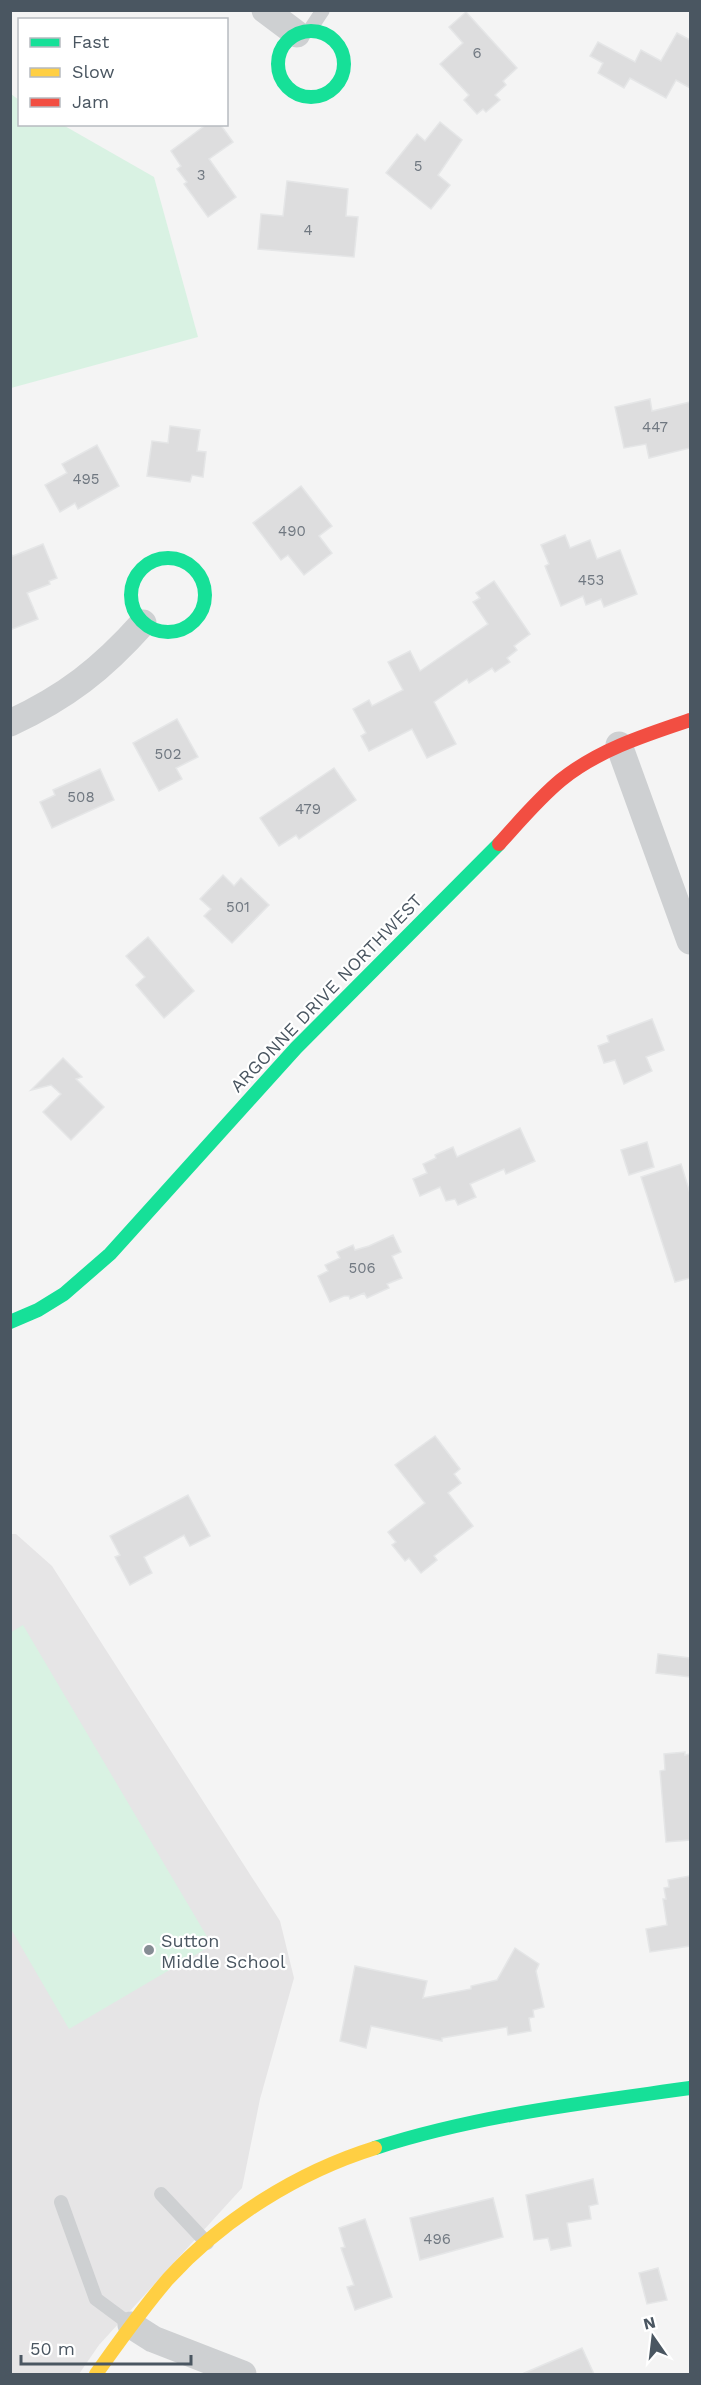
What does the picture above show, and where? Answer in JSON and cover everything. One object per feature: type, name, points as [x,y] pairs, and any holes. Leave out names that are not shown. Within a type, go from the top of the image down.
[{"type":"street","points":[[265,10],[303,32],[322,32],[333,39],[341,49],[345,62],[343,74],[336,86],[326,94],[313,97],[300,95],[289,89],[281,78],[278,66],[280,53],[286,42],[303,32]]},
{"type":"street","points":[[167,558],[181,561],[194,568],[202,580],[206,594],[203,608],[195,621],[184,629],[169,633],[155,630],[143,623],[134,611],[131,597],[133,582],[141,570],[153,562],[167,558]]},
{"type":"street","points":[[10,723],[50,705],[73,690],[112,657],[143,623]]},
{"type":"street","name":"ARGONNE DRIVE NORTHWEST","points":[[10,1322],[51,1304],[88,1278],[191,1161],[318,1025],[421,919],[480,863],[534,804],[576,769],[619,745],[690,720]]},
{"type":"street","points":[[619,745],[690,941]]},
{"type":"street","points":[[96,2374],[131,2325],[178,2268],[233,2219],[296,2179],[364,2149],[417,2133],[520,2112],[690,2088]]},
{"type":"street","points":[[131,2325],[153,2339],[243,2374]]},
{"type":"lane","points":[[303,32],[322,10]]},
{"type":"lane","points":[[161,2194],[207,2243]]},
{"type":"lane","points":[[61,2202],[96,2299],[131,2325]]},
{"type":"shaded area","name":"Sutton Middle School","points":[[10,1534],[16,1534],[52,1566],[280,1921],[294,1978],[260,2099],[242,2188],[99,2345],[79,2374],[11,2374]]},
{"type":"green space","points":[[11,94],[18,99],[18,126],[65,126],[154,177],[198,337],[11,388]]},
{"type":"green space","points":[[23,1625],[212,1945],[69,2029],[11,1929],[10,1633]]},
{"type":"building","points":[[466,12],[517,68],[503,81],[506,85],[495,95],[500,100],[486,112],[483,109],[477,114],[464,100],[469,95],[440,64],[463,43],[449,27]]},
{"type":"building","points":[[677,33],[690,40],[690,88],[676,80],[666,98],[630,78],[624,88],[598,73],[603,63],[590,56],[598,42],[635,62],[641,50],[661,61]]},
{"type":"building","points":[[440,122],[462,140],[438,175],[450,185],[431,209],[386,173],[417,134],[425,141]]},
{"type":"building","points":[[204,126],[221,126],[233,142],[209,159],[236,197],[208,217],[184,184],[187,182],[177,169],[181,166],[171,151]]},
{"type":"building","points":[[287,181],[348,189],[346,216],[358,217],[354,257],[258,249],[261,214],[283,216]]},
{"type":"building","points":[[650,399],[652,411],[690,402],[690,448],[649,458],[646,444],[624,448],[615,407]]},
{"type":"building","points":[[170,426],[200,430],[197,451],[206,452],[203,477],[192,475],[190,482],[147,476],[152,441],[168,443]]},
{"type":"building","points":[[97,445],[119,486],[78,509],[75,503],[60,512],[45,485],[67,473],[62,464]]},
{"type":"building","points":[[301,486],[332,526],[319,536],[332,553],[304,575],[288,555],[281,560],[253,523]]},
{"type":"building","points":[[565,535],[570,548],[590,540],[597,559],[620,550],[637,594],[604,607],[601,599],[586,605],[583,596],[561,606],[545,566],[549,564],[541,545]]},
{"type":"building","points":[[43,544],[57,578],[49,581],[50,584],[27,593],[38,619],[10,630],[10,553],[13,556]]},
{"type":"building","points":[[494,581],[530,634],[514,646],[517,650],[507,658],[510,662],[495,672],[492,668],[469,683],[467,679],[434,702],[456,744],[427,758],[412,729],[369,751],[361,736],[366,733],[353,709],[369,700],[372,706],[403,690],[388,662],[410,651],[420,671],[488,624],[473,602],[480,598],[476,593]]},
{"type":"building","points":[[177,719],[198,757],[176,768],[182,779],[159,791],[133,743]]},
{"type":"building","points":[[334,768],[356,800],[299,839],[296,835],[279,846],[260,818]]},
{"type":"building","points":[[100,769],[114,800],[52,828],[40,802],[55,795],[53,790]]},
{"type":"building","points":[[223,875],[234,886],[241,878],[269,905],[232,943],[204,916],[211,909],[200,899]]},
{"type":"building","points":[[148,937],[194,991],[164,1018],[136,985],[145,977],[126,956]]},
{"type":"building","points":[[652,1019],[664,1050],[646,1057],[652,1071],[624,1084],[615,1060],[604,1063],[598,1046],[609,1042],[607,1036]]},
{"type":"building","points":[[63,1058],[82,1077],[76,1079],[104,1107],[71,1140],[43,1112],[61,1094],[51,1085],[31,1090]]},
{"type":"building","points":[[520,1128],[535,1161],[506,1174],[504,1169],[470,1184],[476,1197],[458,1205],[455,1199],[446,1201],[440,1187],[420,1196],[413,1179],[427,1173],[423,1164],[436,1158],[435,1155],[453,1147],[457,1157]]},
{"type":"building","points":[[647,1142],[654,1167],[629,1175],[621,1150]]},
{"type":"building","points":[[681,1164],[690,1193],[690,1278],[675,1282],[641,1177]]},
{"type":"building","points":[[393,1235],[401,1252],[392,1256],[402,1278],[387,1284],[389,1288],[367,1298],[364,1293],[350,1299],[349,1296],[344,1296],[330,1302],[318,1276],[328,1271],[325,1265],[340,1258],[337,1252],[353,1245],[355,1250],[369,1246]]},
{"type":"building","points":[[435,1436],[460,1469],[454,1474],[461,1483],[448,1493],[473,1526],[434,1556],[437,1560],[421,1573],[409,1558],[405,1561],[392,1545],[396,1542],[388,1532],[425,1503],[395,1465]]},
{"type":"building","points":[[188,1495],[210,1536],[190,1546],[184,1535],[144,1557],[152,1573],[130,1585],[115,1557],[120,1555],[110,1536]]},
{"type":"building","points":[[658,1654],[690,1658],[690,1677],[656,1673]]},
{"type":"building","points":[[685,1752],[685,1755],[690,1754],[690,1840],[666,1842],[660,1771],[665,1770],[664,1754]]},
{"type":"building","points":[[690,1876],[690,1946],[650,1952],[646,1929],[667,1925],[663,1899],[666,1899],[664,1888],[669,1887],[668,1880]]},
{"type":"building","points":[[515,1948],[539,1964],[536,1971],[544,2007],[533,2010],[534,2017],[529,2018],[531,2031],[508,2035],[507,2027],[442,2038],[442,2041],[371,2026],[366,2048],[340,2041],[355,1966],[427,1981],[423,1998],[471,1989],[471,1986],[497,1980]]},
{"type":"building","points":[[593,2179],[598,2204],[589,2206],[591,2219],[567,2223],[571,2246],[551,2250],[548,2238],[534,2240],[526,2195]]},
{"type":"building","points":[[493,2198],[503,2237],[420,2260],[410,2218]]},
{"type":"building","points":[[365,2219],[392,2297],[355,2310],[347,2287],[354,2285],[341,2248],[345,2247],[339,2228]]},
{"type":"building","points":[[658,2268],[667,2300],[647,2304],[639,2273]]},
{"type":"building","points":[[582,2348],[594,2374],[522,2374]]},
{"type":"traffic: fast","points":[[311,31],[324,34],[334,41],[341,51],[344,64],[341,77],[334,87],[324,94],[311,97],[298,94],[288,87],[281,77],[278,64],[281,51],[288,41],[298,34],[311,31]]},
{"type":"traffic: fast","points":[[168,558],[182,561],[194,569],[202,581],[205,595],[202,609],[194,621],[182,629],[168,632],[154,629],[142,621],[134,609],[131,595],[134,581],[142,569],[154,561],[168,558]]},
{"type":"traffic: fast","points":[[10,1322],[38,1310],[64,1294],[110,1254],[296,1048],[499,844]]},
{"type":"traffic: fast","points":[[375,2148],[492,2118],[690,2088]]},
{"type":"traffic: slow","points":[[96,2374],[168,2279],[213,2237],[263,2200],[290,2184],[346,2158],[375,2148]]},
{"type":"traffic: jam","points":[[499,844],[544,795],[575,769],[622,744],[690,720]]},
{"type":"place","name":"Sutton Middle School","points":[[149,1950]]}]
